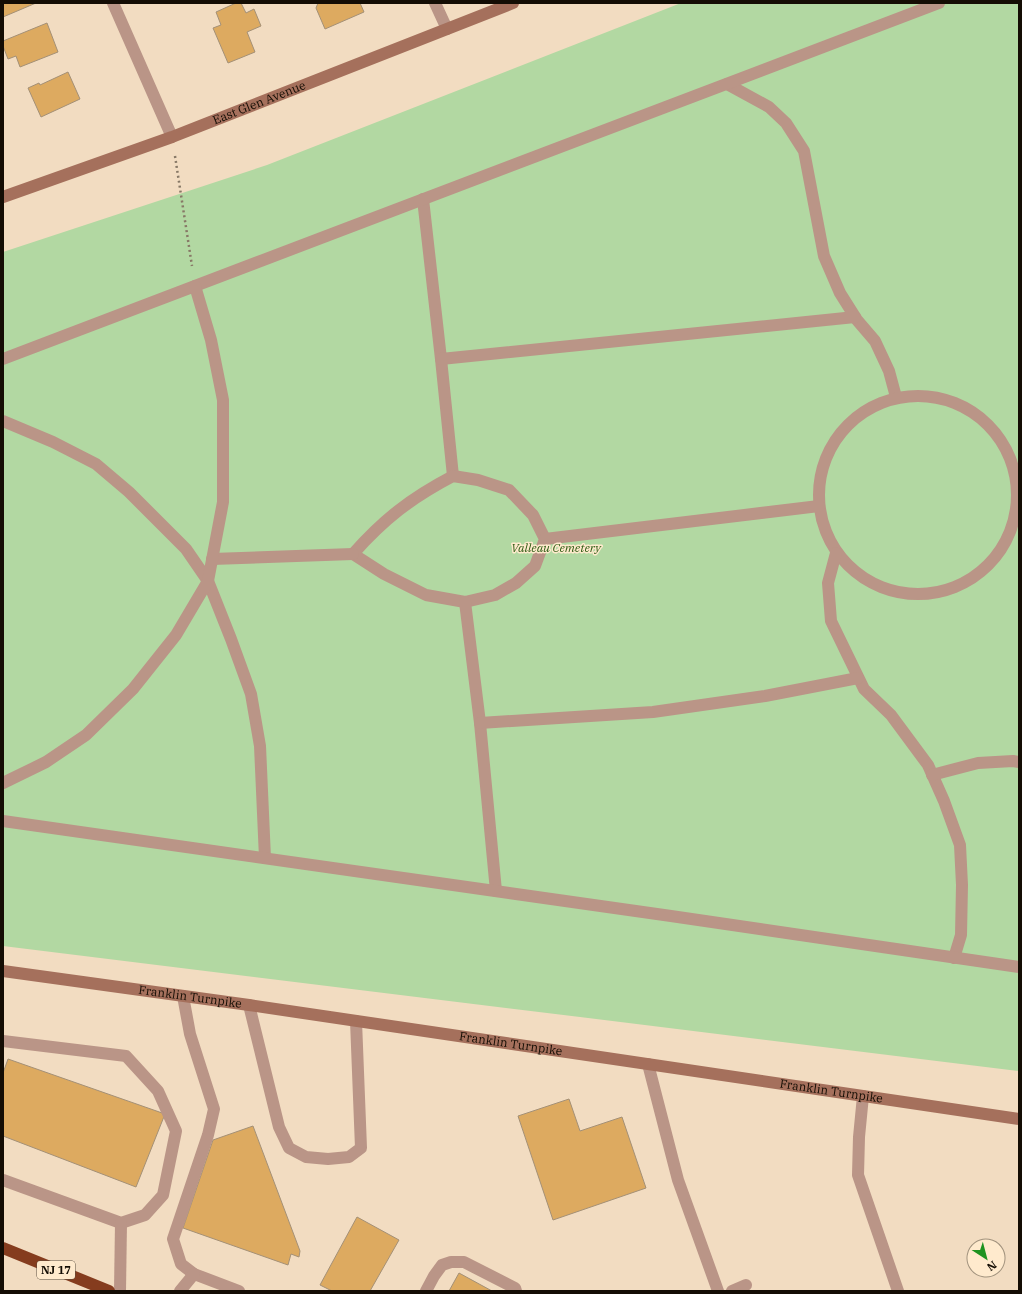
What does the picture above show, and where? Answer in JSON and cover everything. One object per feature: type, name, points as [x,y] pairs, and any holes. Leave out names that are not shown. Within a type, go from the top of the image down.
[{"type":"highway","name":"NJ 17","points":[[3,1248],[109,1291]]},
{"type":"street","points":[[113,3],[172,138]]},
{"type":"street","points":[[435,3],[447,29]]},
{"type":"street","name":"East Glen Avenue","points":[[3,197],[172,138],[513,3]]},
{"type":"street","points":[[3,359],[939,3]]},
{"type":"street","points":[[727,84],[769,107],[786,123],[804,151],[824,256],[840,293],[855,317],[875,341],[889,371],[896,397]]},
{"type":"street","points":[[423,200],[453,476]]},
{"type":"street","points":[[3,783],[46,762],[86,735],[133,689],[176,635],[208,581],[223,502],[224,400],[211,340],[195,286]]},
{"type":"street","points":[[441,359],[855,317]]},
{"type":"street","points":[[924,395],[959,404],[994,431],[1012,463],[1018,486],[1017,507],[1009,537],[991,563],[964,584],[928,595],[887,591],[852,571],[836,553],[822,527],[817,492],[821,468],[841,431],[870,407],[896,397],[924,395]]},
{"type":"street","points":[[3,421],[53,442],[96,464],[129,492],[186,549],[208,581],[251,694],[260,746],[265,858]]},
{"type":"street","points":[[212,559],[353,554],[384,574],[426,595],[465,602],[495,595],[516,583],[536,566],[545,539],[533,515],[509,490],[478,480],[453,476],[429,489],[398,509],[370,534],[353,554]]},
{"type":"street","points":[[545,539],[819,506]]},
{"type":"street","points":[[836,553],[828,582],[831,621],[864,689],[892,715],[928,765],[944,801],[960,845],[962,885],[961,935],[954,958]]},
{"type":"street","points":[[465,602],[480,723],[496,891]]},
{"type":"street","points":[[480,723],[653,712],[765,696],[858,678]]},
{"type":"street","points":[[932,775],[978,763],[1019,762]]},
{"type":"street","points":[[3,821],[1019,967]]},
{"type":"street","name":"Franklin Turnpike","points":[[3,971],[249,1005],[1019,1119]]},
{"type":"street","points":[[183,996],[190,1034],[214,1110],[208,1136],[173,1239],[181,1264],[194,1274],[239,1291]]},
{"type":"street","points":[[249,1005],[279,1127],[289,1148],[306,1157],[328,1159],[349,1157],[361,1148],[356,1021]]},
{"type":"street","points":[[3,1040],[126,1056],[158,1091],[176,1131],[163,1195],[145,1215],[121,1223],[3,1180]]},
{"type":"street","points":[[648,1064],[678,1180],[718,1291]]},
{"type":"street","points":[[863,1096],[859,1137],[858,1175],[898,1291]]},
{"type":"street","points":[[120,1291],[121,1223]]},
{"type":"street","points":[[426,1291],[442,1265],[451,1262],[464,1262],[515,1288],[516,1291]]},
{"type":"street","points":[[180,1291],[194,1274]]},
{"type":"street","points":[[732,1291],[746,1286]]},
{"type":"path","points":[[172,138],[195,286]]},
{"type":"green space","name":"Valleau Cemetery","points":[[681,3],[1019,3],[1019,1071],[3,946],[3,252],[267,165]]},
{"type":"building","points":[[3,3],[36,3],[3,17]]},
{"type":"building","points":[[236,3],[241,3],[246,13],[254,9],[261,26],[247,32],[255,52],[228,63],[213,28],[221,25],[216,12]]},
{"type":"building","points":[[318,3],[360,3],[364,12],[325,29],[316,8]]},
{"type":"building","points":[[47,23],[58,52],[20,67],[16,56],[8,59],[3,46],[3,41]]},
{"type":"building","points":[[68,72],[80,99],[41,117],[28,88],[39,83],[40,85]]},
{"type":"building","points":[[8,1059],[165,1114],[136,1187],[3,1136],[3,1073]]},
{"type":"building","points":[[569,1099],[580,1131],[622,1117],[646,1188],[553,1220],[518,1116]]},
{"type":"building","points":[[253,1126],[300,1251],[299,1257],[291,1254],[288,1265],[183,1228],[213,1140]]},
{"type":"building","points":[[357,1217],[399,1240],[370,1291],[332,1291],[320,1285]]},
{"type":"building","points":[[459,1273],[492,1291],[449,1291]]}]
